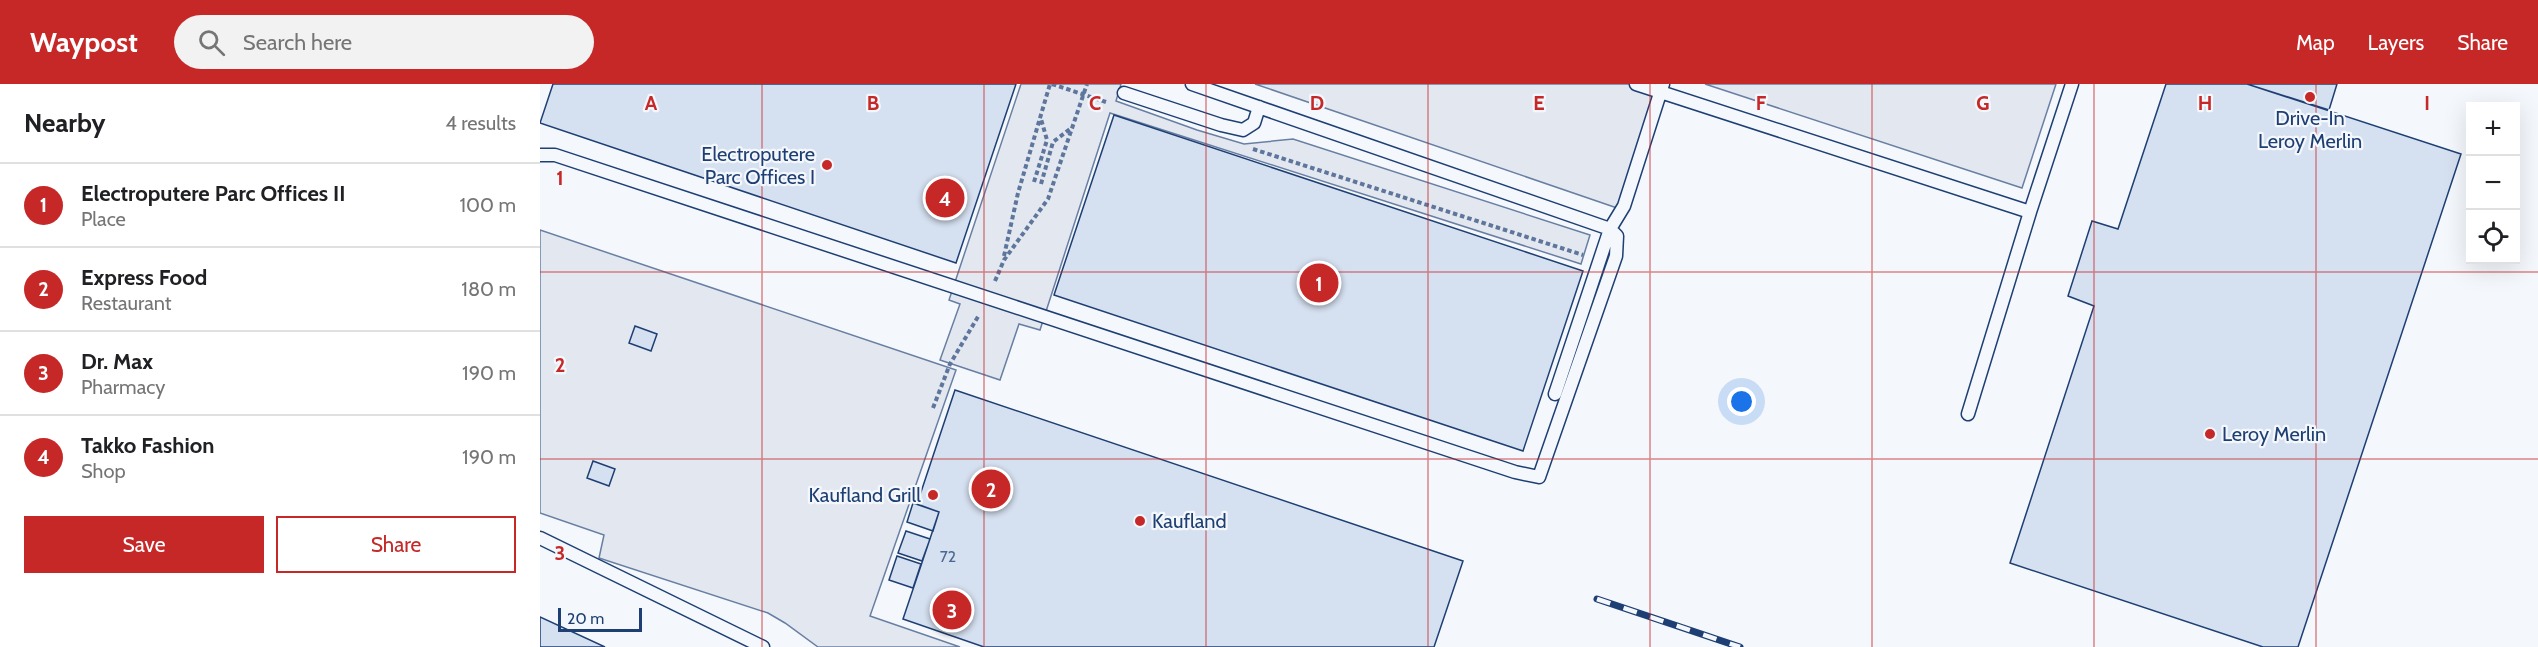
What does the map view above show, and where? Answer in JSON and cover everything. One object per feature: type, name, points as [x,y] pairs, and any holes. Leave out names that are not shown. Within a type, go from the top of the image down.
[{"type":"lane","points":[[540,155],[555,155],[1515,472],[1539,477],[1616,256],[1617,236],[1610,229],[1580,218],[1192,84]]},
{"type":"lane","points":[[1636,84],[1662,88],[2030,212]]},
{"type":"lane","points":[[1968,414],[2072,84]]},
{"type":"lane","points":[[1555,394],[1610,229],[1624,206],[1662,88]]},
{"type":"lane","points":[[1124,93],[1243,130],[1254,123],[1259,107]]},
{"type":"lane","points":[[540,538],[763,647]]},
{"type":"path","points":[[933,408],[950,364],[989,297],[1004,260],[1018,193],[1051,84],[1118,105]]},
{"type":"path","points":[[1004,260],[1048,200],[1087,84]]},
{"type":"path","points":[[1034,182],[1047,140],[1040,116]]},
{"type":"path","points":[[1041,184],[1053,142],[1072,128]]},
{"type":"path","points":[[1243,146],[1584,255]]},
{"type":"shaded area","points":[[1021,84],[1121,84],[1116,101],[1197,130],[1244,144],[1293,139],[1590,235],[1581,264],[1110,113],[1040,330],[1019,324],[1000,380],[940,360],[960,304],[949,300]]},
{"type":"shaded area","points":[[1255,84],[1660,84],[1620,209]]},
{"type":"shaded area","points":[[1705,84],[2056,84],[2022,188]]},
{"type":"shaded area","points":[[540,230],[956,370],[870,616],[960,647],[818,647],[768,613],[599,558],[604,535],[540,513]]},
{"type":"building","name":"Electroputere Parc Offices I","points":[[553,84],[1016,84],[956,263],[540,123]]},
{"type":"building","name":"Leroy Merlin","points":[[2166,84],[2247,84],[2461,154],[2298,647],[2263,647],[2010,563],[2094,306],[2068,296],[2092,221],[2118,229]]},
{"type":"building","name":"Drive-In Leroy Merlin","points":[[2247,84],[2337,84],[2329,110]]},
{"type":"building","points":[[1114,115],[1583,271],[1523,451],[1054,295]]},
{"type":"building","points":[[635,326],[657,334],[651,351],[629,343]]},
{"type":"building","name":"Kaufland","points":[[955,390],[1463,561],[1434,647],[984,647],[903,619],[939,512],[917,504]]},
{"type":"building","points":[[593,461],[615,469],[609,486],[587,478]]},
{"type":"building","points":[[913,503],[939,512],[933,531],[907,522]]},
{"type":"building","points":[[906,531],[930,539],[922,561],[898,553]]},
{"type":"building","points":[[897,556],[921,564],[913,588],[889,580]]},
{"type":"building","points":[[540,617],[605,647],[540,647]]},
{"type":"railway","points":[[1597,599],[1740,647]]},
{"type":"place","name":"Drive-In Leroy Merlin","points":[[2310,97]]},
{"type":"place","name":"Electroputere Parc Offices I","points":[[827,165]]},
{"type":"place","name":"Takko Fashion","points":[[945,198]]},
{"type":"place","name":"Electroputere Parc Offices II","points":[[1319,283]]},
{"type":"place","name":"Leroy Merlin","points":[[2210,434]]},
{"type":"place","name":"Express Food","points":[[991,489]]},
{"type":"place","name":"Kaufland Grill","points":[[933,495]]},
{"type":"place","name":"Kaufland","points":[[1140,521]]},
{"type":"place","name":"Dr. Max","points":[[952,610]]}]
